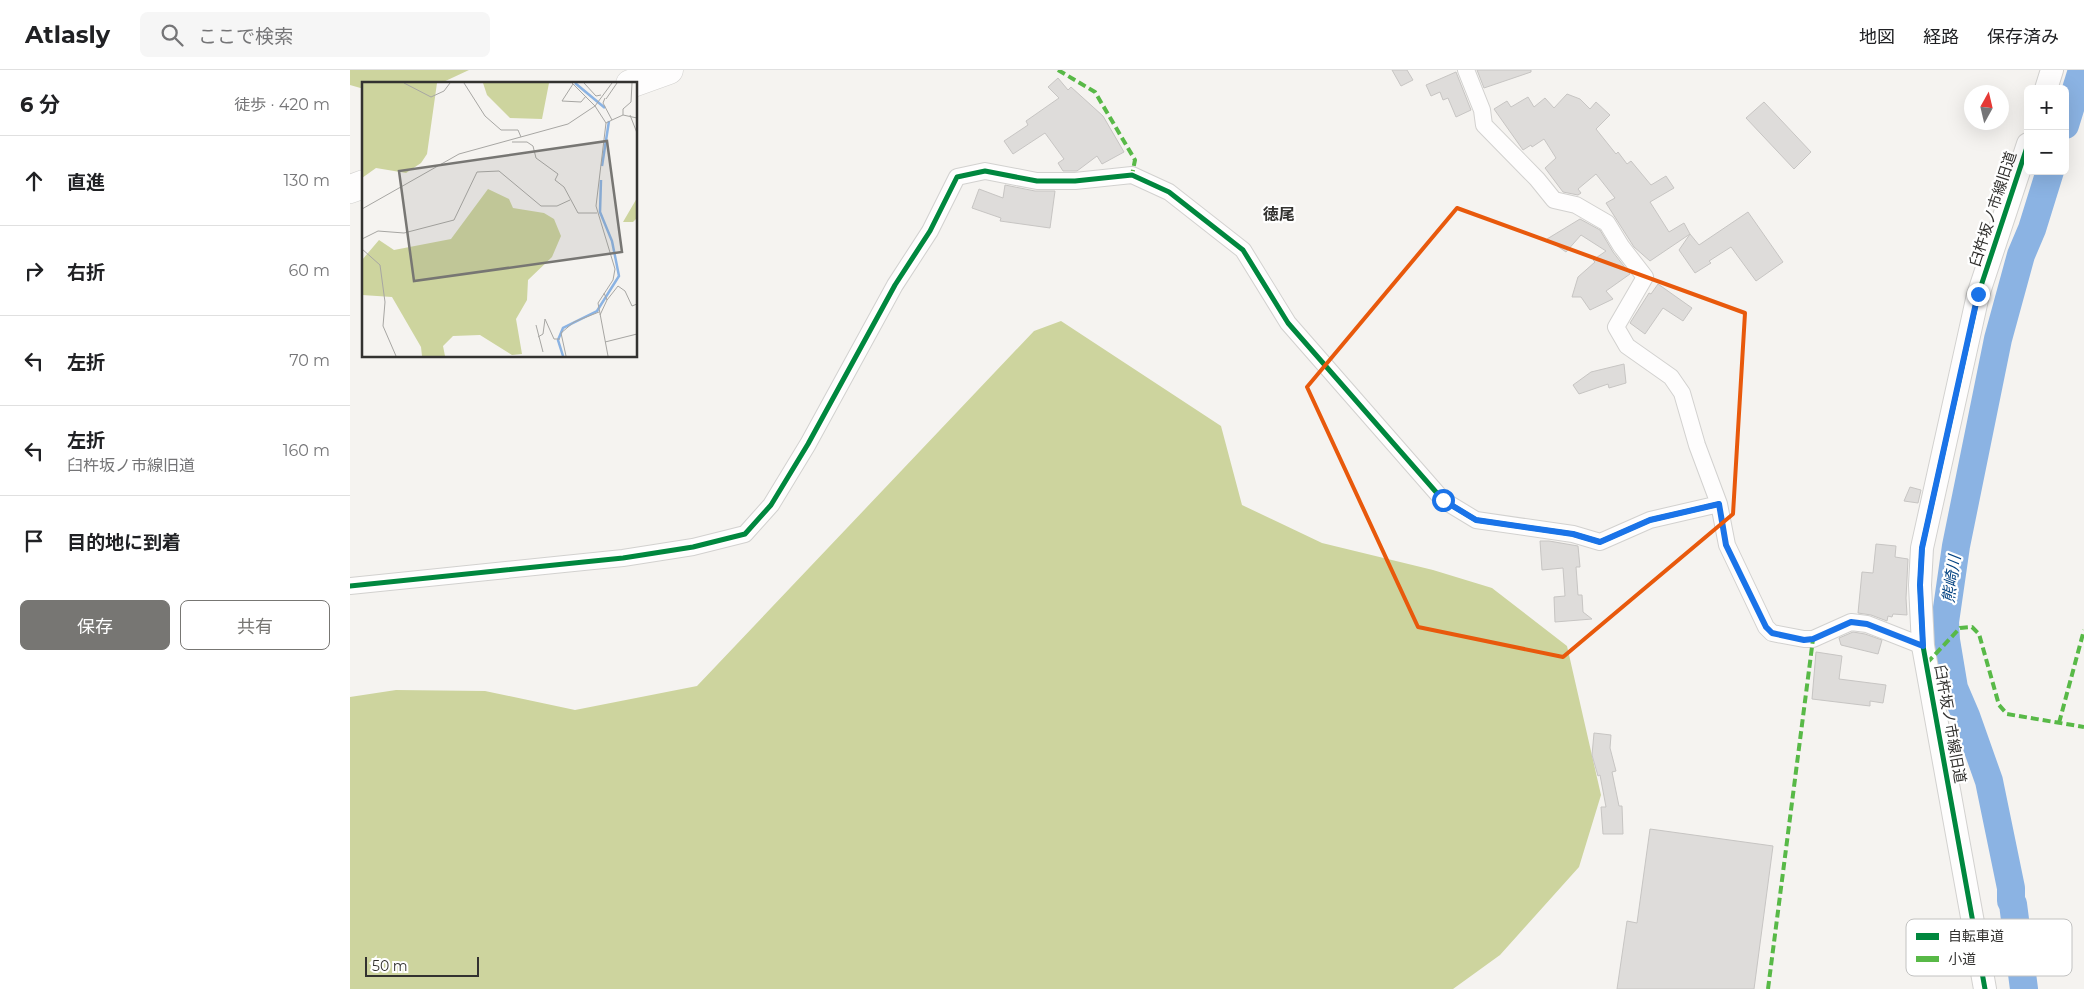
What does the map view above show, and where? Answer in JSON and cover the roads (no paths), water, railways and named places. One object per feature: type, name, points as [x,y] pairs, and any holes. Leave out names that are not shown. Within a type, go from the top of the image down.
[{"type":"highway","points":[[636,82],[669,70]]},
{"type":"highway","points":[[350,190],[362,185]]},
{"type":"street","points":[[1466,70],[1482,110],[1484,125],[1537,179],[1554,200],[1576,205],[1607,223],[1621,246],[1645,278],[1616,327],[1627,346],[1671,377],[1682,393],[1697,445],[1719,504],[1723,530],[1732,560],[1744,578],[1766,627],[1772,633],[1804,640],[1813,639],[1851,622],[1867,624],[1923,646]]},
{"type":"street","points":[[2047,85],[2052,70]]},
{"type":"street","name":"臼杵坂ノ市線旧道","points":[[1972,919],[1923,646],[1920,585],[1922,548],[1978,294],[2024,156]]},
{"type":"street","points":[[350,586],[623,558],[693,547],[745,534],[771,505],[808,444],[895,285],[930,231],[957,177],[985,172],[1037,181],[1075,181],[1132,175],[1169,192],[1242,250],[1288,323],[1443,500],[1476,520],[1573,534],[1600,542],[1650,520],[1719,504]]},
{"type":"street","name":"臼杵坂ノ市線旧道","points":[[1983,976],[1985,989]]},
{"type":"waterway","name":"熊崎川","points":[[2069,112],[2082,70]]},
{"type":"waterway","name":"熊崎川","points":[[2015,919],[2011,901],[2011,888],[1989,781],[1954,688],[1945,622],[1956,546],[1998,339],[2021,255],[2032,229],[2049,175]]},
{"type":"waterway","name":"熊崎川","points":[[2022,976],[2024,989]]},
{"type":"district","name":"徳尾","points":[[1279,214]]}]
